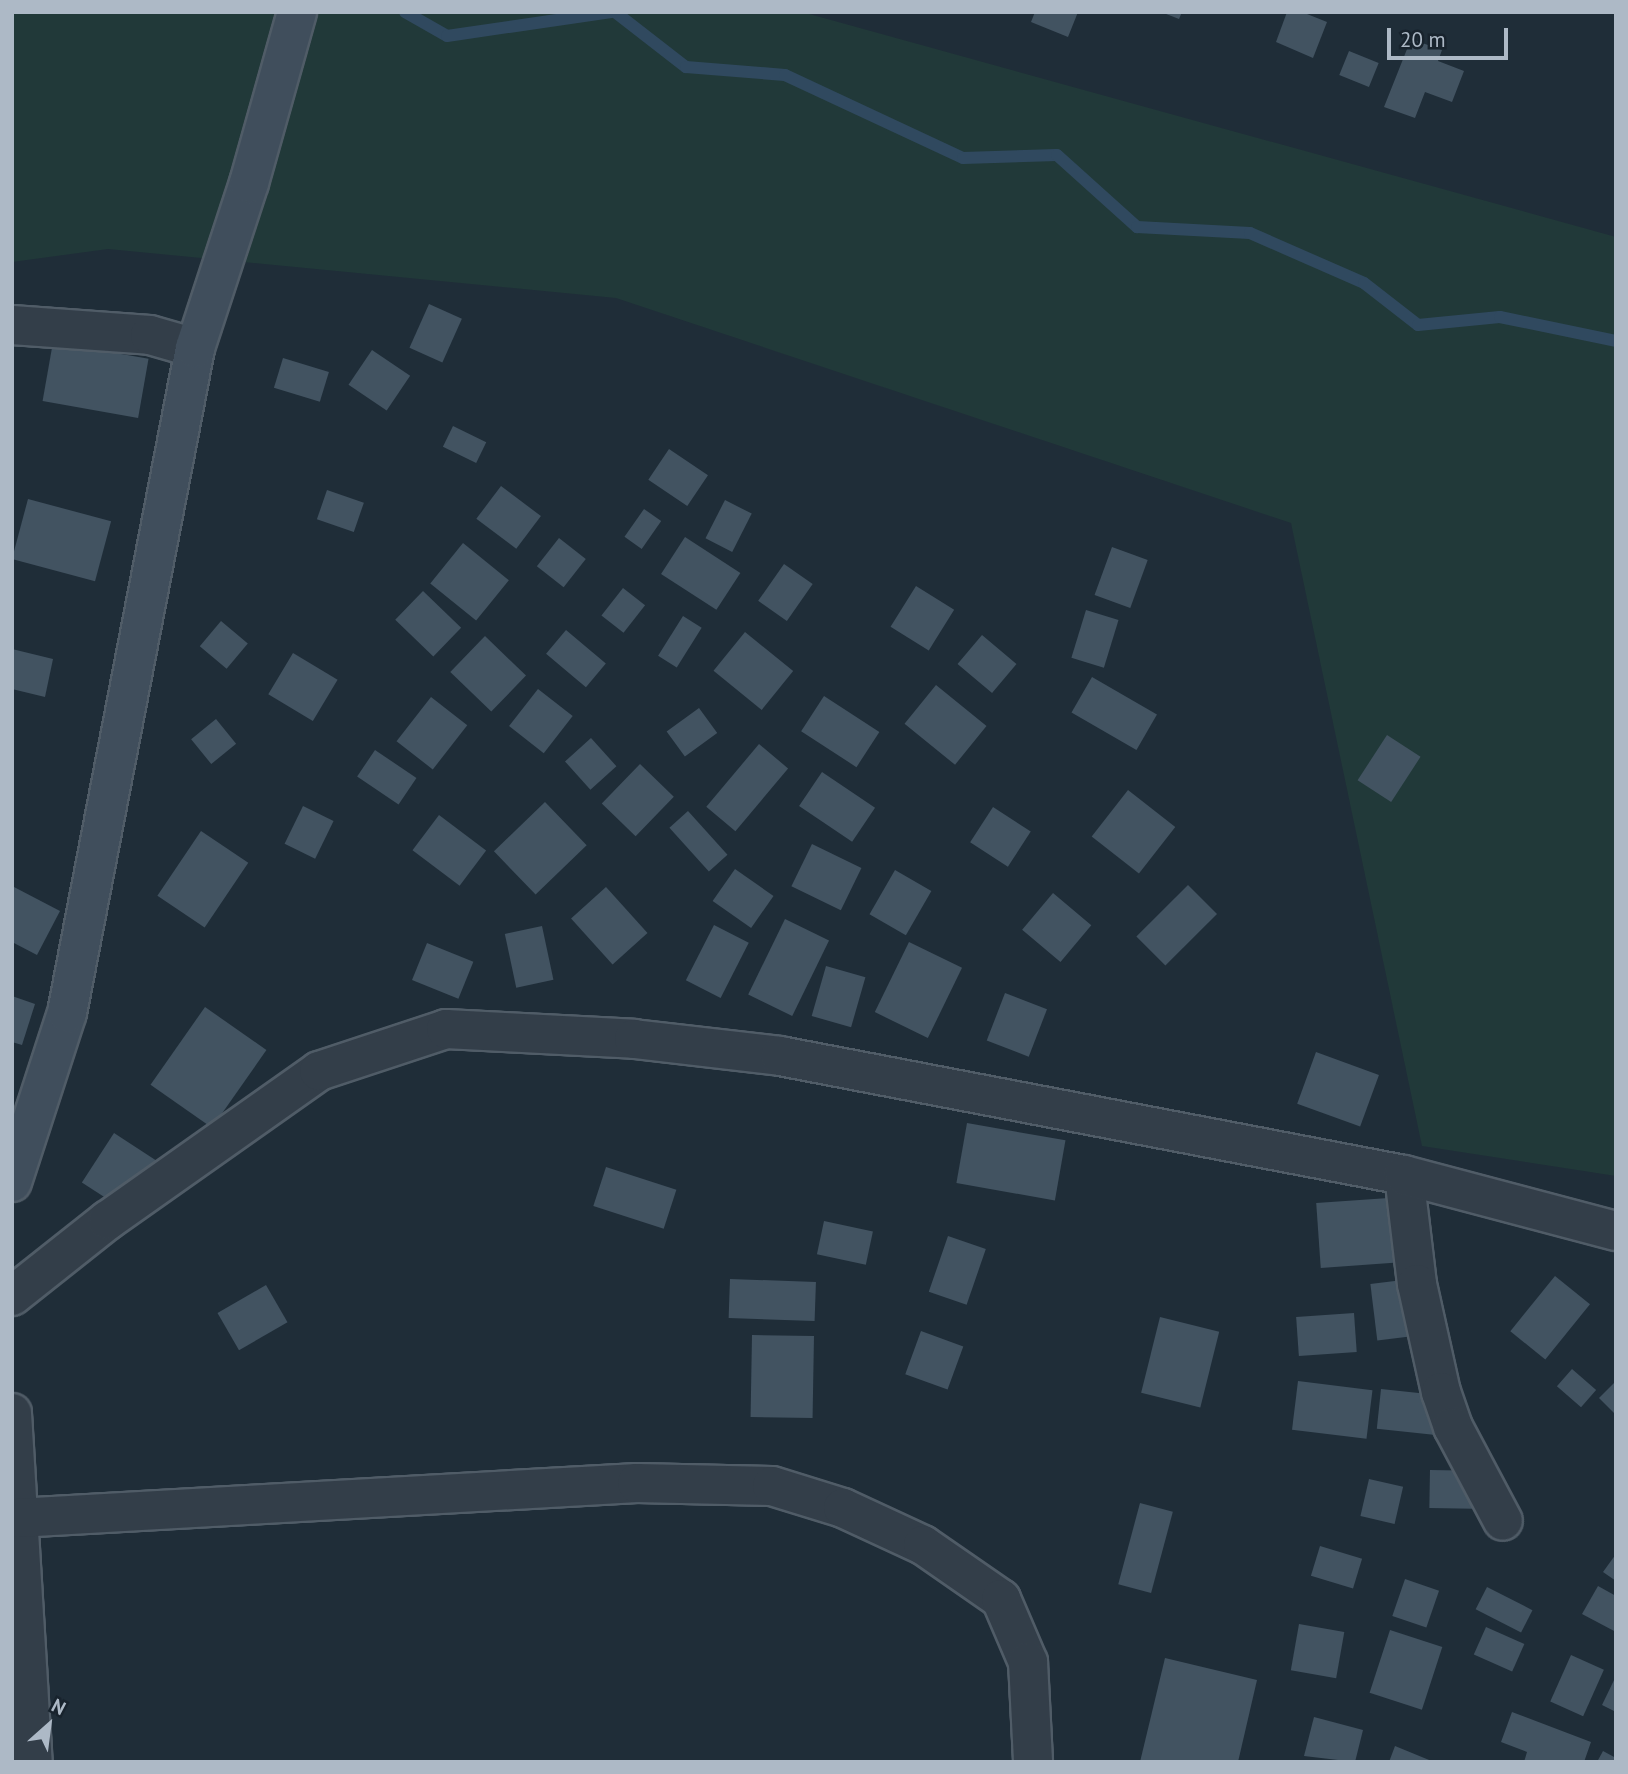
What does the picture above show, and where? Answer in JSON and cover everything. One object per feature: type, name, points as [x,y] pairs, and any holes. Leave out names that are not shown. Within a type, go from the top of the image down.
[{"type":"street","points":[[12,1182],[67,1013],[195,348],[297,12]]},
{"type":"street","points":[[12,325],[150,335],[195,348]]},
{"type":"street","points":[[12,1296],[108,1220],[319,1071],[446,1028],[634,1039],[779,1056],[1404,1175],[1616,1231]]},
{"type":"street","points":[[1404,1175],[1417,1284],[1441,1392],[1453,1427],[1503,1521]]},
{"type":"street","points":[[12,1413],[33,1762]]},
{"type":"street","points":[[17,1518],[637,1483],[772,1486],[843,1508],[923,1545],[1000,1599],[1028,1662],[1033,1762]]},
{"type":"green space","points":[[12,12],[802,12],[1616,237],[1616,1176],[1422,1146],[1291,523],[616,298],[108,249],[12,262]]},
{"type":"building","points":[[1035,12],[1078,12],[1068,37],[1031,22]]},
{"type":"building","points":[[1161,12],[1182,12],[1179,19]]},
{"type":"building","points":[[1287,12],[1302,12],[1327,22],[1313,58],[1276,42]]},
{"type":"building","points":[[1411,39],[1442,50],[1438,61],[1464,71],[1452,102],[1425,92],[1415,118],[1384,107]]},
{"type":"building","points":[[1349,51],[1379,63],[1369,87],[1339,75]]},
{"type":"building","points":[[429,304],[462,319],[442,362],[409,348]]},
{"type":"building","points":[[53,342],[149,359],[138,418],[43,401]]},
{"type":"building","points":[[372,350],[410,376],[387,411],[349,385]]},
{"type":"building","points":[[283,358],[329,372],[320,402],[274,388]]},
{"type":"building","points":[[453,426],[486,442],[476,463],[443,447]]},
{"type":"building","points":[[669,449],[708,475],[687,506],[648,480]]},
{"type":"building","points":[[501,486],[541,516],[516,549],[476,519]]},
{"type":"building","points":[[327,490],[364,503],[354,532],[317,519]]},
{"type":"building","points":[[28,499],[111,521],[95,581],[12,559]]},
{"type":"building","points":[[725,500],[752,514],[732,552],[705,538]]},
{"type":"building","points":[[644,509],[661,521],[642,549],[624,537]]},
{"type":"building","points":[[685,537],[740,573],[716,610],[661,574]]},
{"type":"building","points":[[559,538],[586,559],[564,587],[537,566]]},
{"type":"building","points":[[463,543],[509,580],[476,621],[430,583]]},
{"type":"building","points":[[1112,547],[1148,560],[1130,608],[1095,595]]},
{"type":"building","points":[[784,564],[813,584],[787,621],[758,601]]},
{"type":"building","points":[[916,586],[954,610],[929,651],[891,627]]},
{"type":"building","points":[[623,588],[645,605],[624,633],[601,616]]},
{"type":"building","points":[[423,591],[461,628],[433,657],[395,620]]},
{"type":"building","points":[[1086,610],[1119,620],[1104,668],[1071,658]]},
{"type":"building","points":[[683,616],[702,628],[677,668],[658,656]]},
{"type":"building","points":[[221,621],[248,643],[227,669],[200,646]]},
{"type":"building","points":[[566,630],[606,663],[586,687],[546,654]]},
{"type":"building","points":[[745,632],[793,671],[762,710],[714,671]]},
{"type":"building","points":[[982,635],[1016,664],[992,693],[958,664]]},
{"type":"building","points":[[485,636],[526,676],[491,712],[450,672]]},
{"type":"building","points":[[12,649],[53,659],[45,697],[12,689]]},
{"type":"building","points":[[293,653],[338,680],[313,721],[268,694]]},
{"type":"building","points":[[1092,677],[1157,715],[1136,750],[1072,713]]},
{"type":"building","points":[[936,685],[987,726],[955,765],[905,724]]},
{"type":"building","points":[[538,689],[573,716],[544,753],[509,726]]},
{"type":"building","points":[[824,696],[879,732],[856,767],[801,731]]},
{"type":"building","points":[[431,697],[467,725],[433,769],[397,741]]},
{"type":"building","points":[[699,708],[717,733],[685,757],[667,732]]},
{"type":"building","points":[[216,719],[236,744],[211,764],[191,739]]},
{"type":"building","points":[[1387,735],[1421,757],[1391,802],[1358,780]]},
{"type":"building","points":[[591,738],[616,766],[590,790],[565,761]]},
{"type":"building","points":[[759,744],[788,768],[735,831],[706,807]]},
{"type":"building","points":[[375,750],[416,778],[399,804],[357,777]]},
{"type":"building","points":[[640,764],[674,797],[636,836],[602,804]]},
{"type":"building","points":[[822,772],[875,808],[852,842],[799,806]]},
{"type":"building","points":[[1128,790],[1175,827],[1139,873],[1092,836]]},
{"type":"building","points":[[545,802],[587,845],[536,894],[494,851]]},
{"type":"building","points":[[303,806],[334,821],[315,859],[285,844]]},
{"type":"building","points":[[993,807],[1031,832],[1008,867],[970,842]]},
{"type":"building","points":[[688,811],[727,855],[709,872],[669,828]]},
{"type":"building","points":[[439,815],[486,851],[460,886],[413,850]]},
{"type":"building","points":[[201,831],[248,863],[205,928],[157,896]]},
{"type":"building","points":[[812,844],[861,868],[841,910],[791,886]]},
{"type":"building","points":[[735,869],[774,896],[751,928],[713,901]]},
{"type":"building","points":[[895,870],[931,891],[906,935],[870,914]]},
{"type":"building","points":[[1188,885],[1217,914],[1165,966],[1136,937]]},
{"type":"building","points":[[14,887],[60,911],[37,955],[12,942]]},
{"type":"building","points":[[606,887],[647,933],[613,965],[571,918]]},
{"type":"building","points":[[1053,893],[1091,925],[1060,962],[1022,930]]},
{"type":"building","points":[[785,919],[829,940],[792,1016],[748,994]]},
{"type":"building","points":[[714,925],[749,943],[721,998],[686,980]]},
{"type":"building","points":[[542,926],[553,980],[516,988],[505,934]]},
{"type":"building","points":[[909,942],[962,968],[928,1038],[875,1012]]},
{"type":"building","points":[[427,943],[473,962],[458,999],[412,980]]},
{"type":"building","points":[[826,966],[865,977],[851,1027],[812,1016]]},
{"type":"building","points":[[1005,993],[1047,1009],[1029,1057],[987,1041]]},
{"type":"building","points":[[12,996],[35,1004],[22,1045],[12,1042]]},
{"type":"building","points":[[205,1007],[266,1050],[212,1128],[151,1085]]},
{"type":"building","points":[[1316,1052],[1379,1075],[1360,1127],[1297,1104]]},
{"type":"building","points":[[967,1123],[1065,1140],[1055,1200],[956,1183]]},
{"type":"building","points":[[114,1133],[163,1165],[131,1215],[82,1182]]},
{"type":"building","points":[[606,1167],[676,1190],[664,1229],[593,1206]]},
{"type":"building","points":[[1403,1197],[1408,1262],[1321,1268],[1316,1203]]},
{"type":"building","points":[[824,1221],[873,1231],[866,1265],[817,1254]]},
{"type":"building","points":[[948,1236],[986,1249],[967,1305],[929,1292]]},
{"type":"building","points":[[1555,1276],[1590,1304],[1545,1359],[1510,1331]]},
{"type":"building","points":[[1419,1278],[1426,1335],[1377,1341],[1370,1284]]},
{"type":"building","points":[[730,1279],[816,1282],[815,1321],[729,1318]]},
{"type":"building","points":[[266,1285],[288,1322],[239,1350],[218,1313]]},
{"type":"building","points":[[1354,1313],[1357,1352],[1299,1356],[1296,1317]]},
{"type":"building","points":[[1160,1317],[1219,1332],[1200,1407],[1141,1393]]},
{"type":"building","points":[[921,1331],[963,1346],[948,1390],[905,1374]]},
{"type":"building","points":[[752,1335],[814,1336],[813,1418],[751,1417]]},
{"type":"building","points":[[1572,1369],[1596,1390],[1581,1407],[1557,1386]]},
{"type":"building","points":[[1298,1381],[1372,1390],[1366,1439],[1292,1430]]},
{"type":"building","points":[[1616,1381],[1616,1415],[1599,1398]]},
{"type":"building","points":[[1381,1389],[1452,1396],[1447,1436],[1377,1429]]},
{"type":"building","points":[[1430,1470],[1474,1471],[1473,1509],[1429,1508]]},
{"type":"building","points":[[1369,1479],[1403,1487],[1395,1524],[1360,1516]]},
{"type":"building","points":[[1140,1503],[1173,1512],[1151,1593],[1118,1584]]},
{"type":"building","points":[[1320,1546],[1362,1559],[1353,1589],[1311,1576]]},
{"type":"building","points":[[1616,1554],[1616,1581],[1603,1572]]},
{"type":"building","points":[[1405,1579],[1439,1591],[1426,1628],[1392,1616]]},
{"type":"building","points":[[1598,1586],[1616,1596],[1616,1632],[1582,1614]]},
{"type":"building","points":[[1487,1587],[1532,1610],[1521,1632],[1476,1609]]},
{"type":"building","points":[[1299,1624],[1344,1632],[1336,1678],[1291,1670]]},
{"type":"building","points":[[1486,1627],[1524,1644],[1512,1671],[1474,1654]]},
{"type":"building","points":[[1390,1630],[1442,1647],[1422,1710],[1370,1693]]},
{"type":"building","points":[[1571,1655],[1604,1670],[1583,1716],[1550,1702]]},
{"type":"building","points":[[1165,1658],[1257,1680],[1238,1762],[1140,1762]]},
{"type":"building","points":[[1616,1676],[1616,1712],[1602,1705]]},
{"type":"building","points":[[1512,1712],[1591,1742],[1584,1762],[1524,1762],[1527,1752],[1501,1742]]},
{"type":"building","points":[[1314,1717],[1363,1730],[1355,1762],[1304,1756]]},
{"type":"building","points":[[1395,1746],[1434,1762],[1389,1762]]},
{"type":"building","points":[[1603,1751],[1616,1758],[1616,1762],[1597,1762]]},
{"type":"waterway","points":[[405,12],[447,36],[611,12]]},
{"type":"waterway","points":[[615,12],[686,67],[785,75],[963,158],[1057,155],[1137,227],[1250,233],[1364,283],[1418,325],[1500,317],[1616,341]]}]
